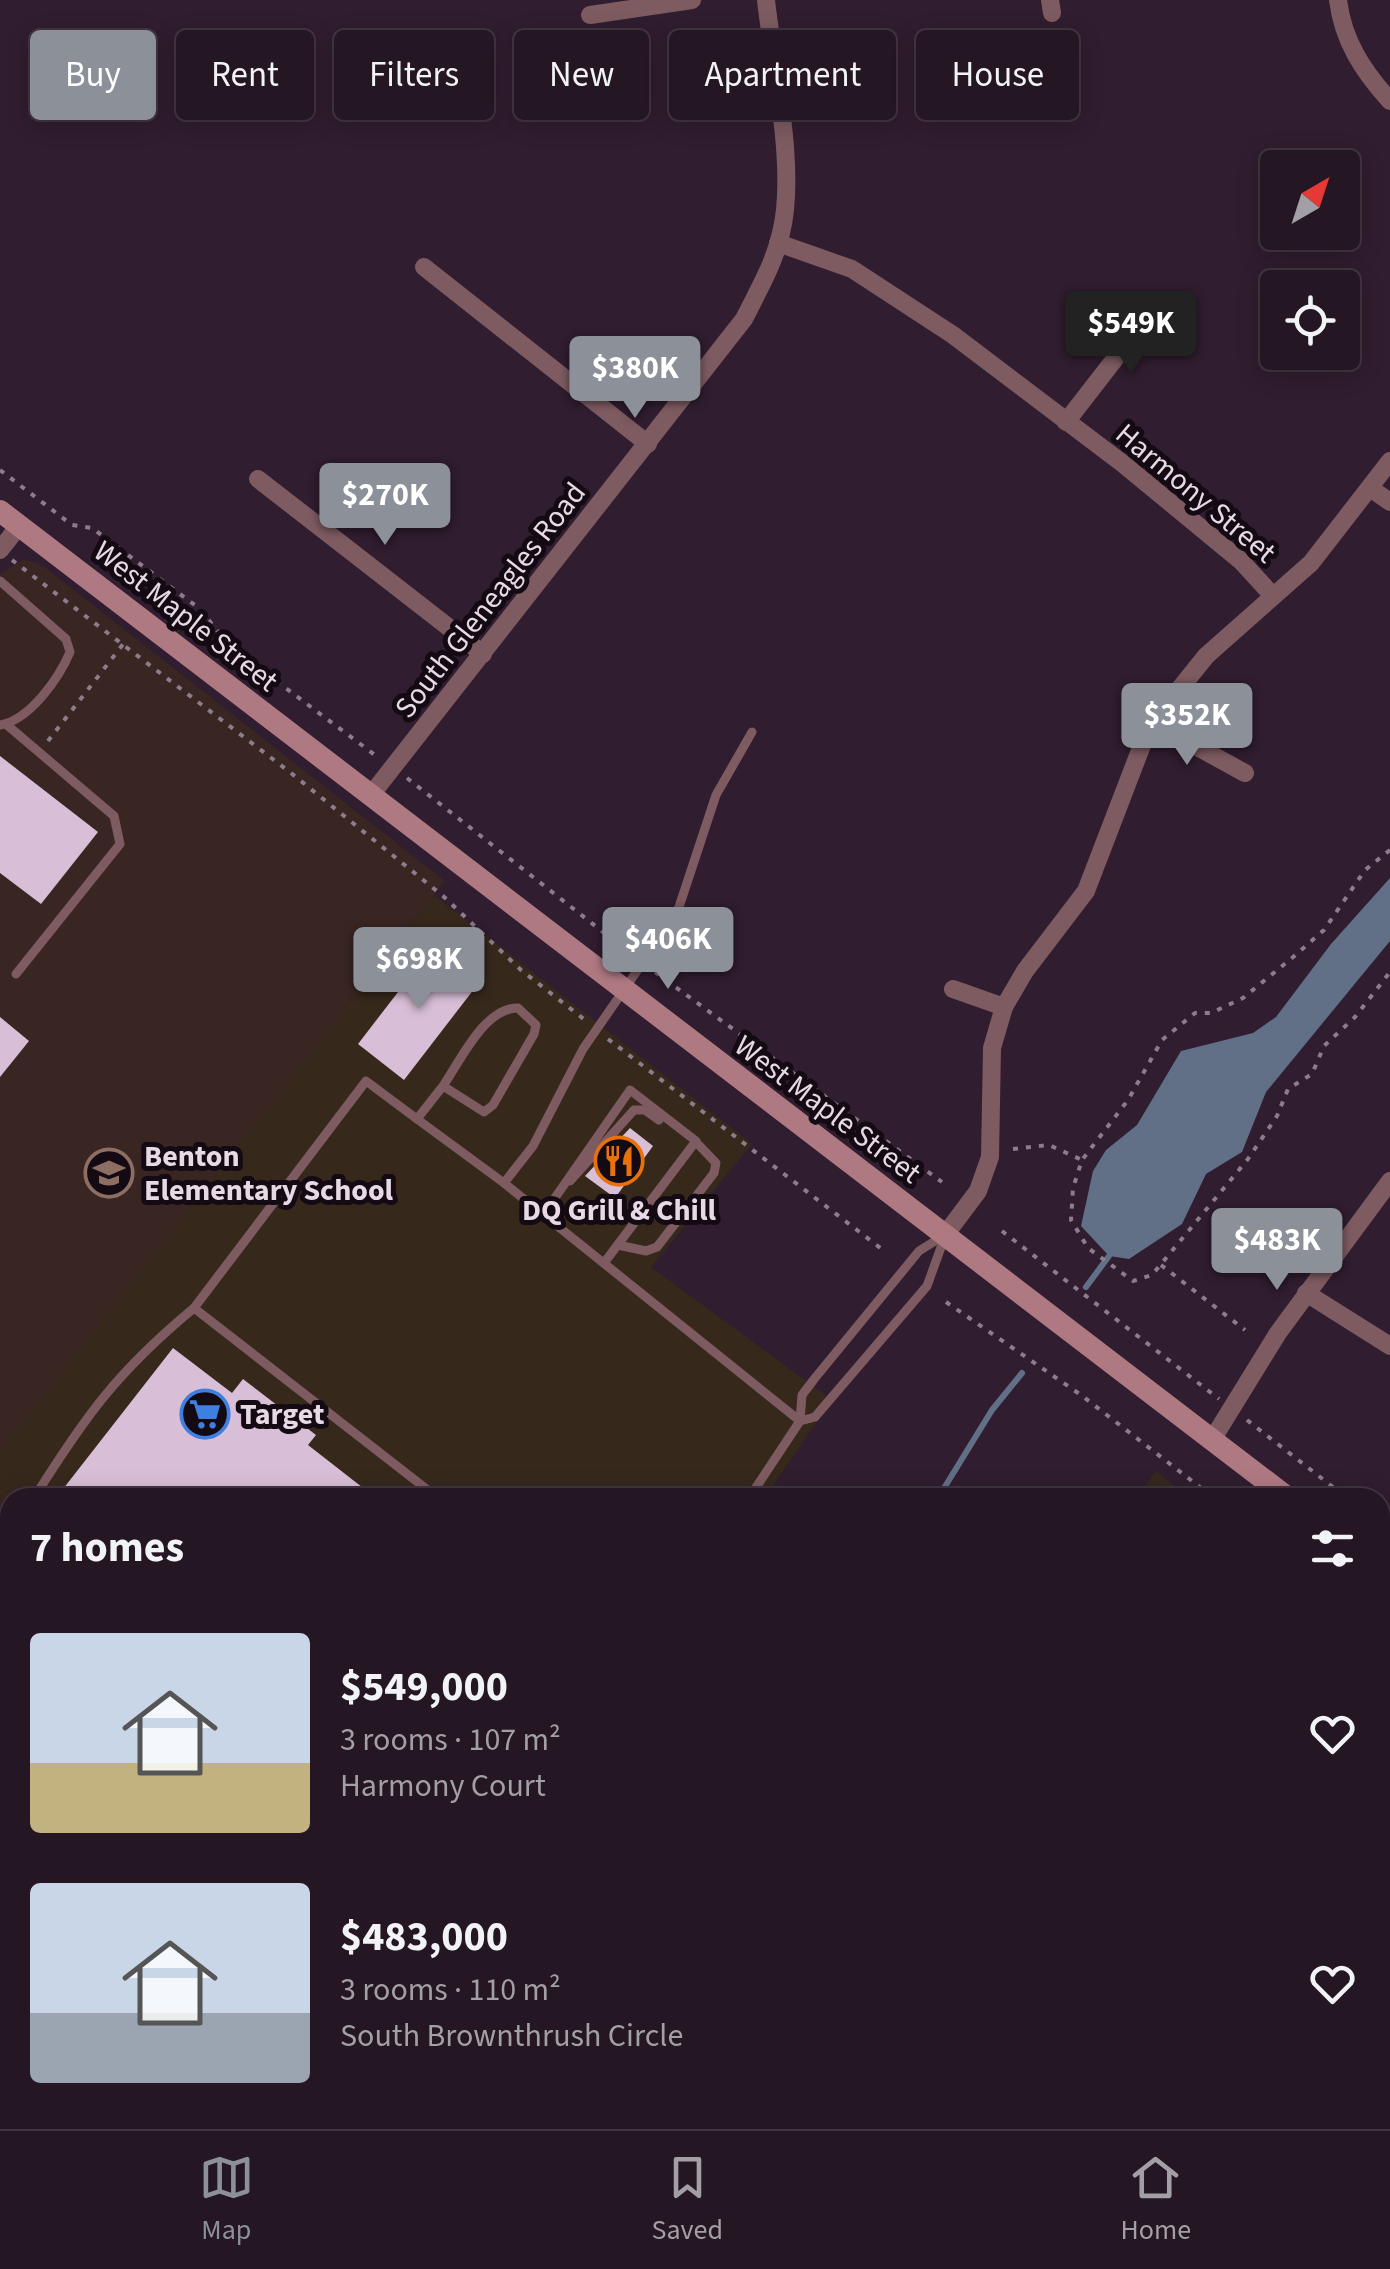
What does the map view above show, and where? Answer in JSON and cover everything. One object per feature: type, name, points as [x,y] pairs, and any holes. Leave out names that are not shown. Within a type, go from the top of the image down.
[{"type":"main road","name":"West Maple Street","points":[[0,511],[1275,1488]]},
{"type":"street","points":[[590,14],[692,0]]},
{"type":"street","name":"South Gleneagles Road","points":[[371,796],[744,318],[778,243],[786,189],[766,0]]},
{"type":"street","points":[[1338,0],[1347,42],[1390,101]]},
{"type":"street","name":"Harmony Street","points":[[778,243],[852,269],[899,296],[1241,561],[1273,596]]},
{"type":"street","points":[[424,267],[648,444]]},
{"type":"street","points":[[1066,422],[1159,302]]},
{"type":"street","points":[[945,1234],[978,1190],[990,1157],[992,1048],[1004,1007],[1025,971],[1086,891],[1152,722],[1206,656],[1310,563],[1390,461]]},
{"type":"street","points":[[258,479],[482,654]]},
{"type":"street","points":[[1370,488],[1390,502]]},
{"type":"street","points":[[0,551],[19,526]]},
{"type":"street","points":[[1152,722],[1245,772]]},
{"type":"street","points":[[954,989],[1004,1007]]},
{"type":"street","points":[[1212,1440],[1306,1294],[1390,1181]]},
{"type":"street","points":[[1306,1294],[1390,1346]]},
{"type":"lane","points":[[0,581],[66,639],[70,652],[63,668],[23,715],[3,725],[114,816],[120,832],[120,844],[16,974]]},
{"type":"lane","points":[[504,1183],[533,1146],[597,1030],[626,993],[677,913],[716,795],[752,732]]},
{"type":"lane","points":[[417,1119],[490,1020],[506,1008],[518,1008],[536,1024],[493,1105],[484,1112],[443,1086]]},
{"type":"lane","points":[[40,1488],[95,1402],[139,1354],[194,1308],[366,1080],[504,1183],[800,1421]]},
{"type":"lane","points":[[568,1183],[570,1171],[630,1090],[696,1141],[716,1162],[714,1174],[657,1247],[646,1251],[618,1245]]},
{"type":"lane","points":[[543,1215],[634,1110],[644,1110],[696,1141]]},
{"type":"lane","points":[[604,1263],[696,1141]]},
{"type":"lane","points":[[800,1421],[815,1417],[926,1286],[945,1234]]},
{"type":"lane","points":[[756,1488],[800,1421],[802,1395],[919,1251],[945,1234]]},
{"type":"lane","points":[[194,1308],[425,1488]]},
{"type":"path","points":[[0,470],[72,525],[92,528],[200,609],[218,633],[252,662],[644,964],[942,1182]]},
{"type":"path","points":[[0,551],[443,896],[522,970],[597,1030],[883,1250]]},
{"type":"path","points":[[48,741],[124,644]]},
{"type":"path","points":[[1390,850],[1365,870],[1324,930],[1292,958],[1243,998],[1211,1013],[1195,1013],[1162,1040],[1128,1100],[1082,1160],[1072,1188],[1071,1220],[1088,1248],[1133,1282],[1152,1275],[1248,1158],[1278,1116],[1288,1089],[1312,1074],[1324,1046],[1354,1017],[1390,972]]},
{"type":"path","points":[[1012,1149],[1049,1146],[1082,1160]]},
{"type":"path","points":[[1002,1230],[1182,1374],[1334,1488]]},
{"type":"path","points":[[1161,1265],[1244,1330]]},
{"type":"path","points":[[946,1302],[1081,1395],[1201,1488]]},
{"type":"shaded area","name":"Benton Elementary School","points":[[24,559],[42,565],[445,881],[0,1451],[0,574]]},
{"type":"shaded area","points":[[434,895],[752,1144],[651,1267],[832,1400],[771,1488],[0,1488],[0,1451]]},
{"type":"shaded area","points":[[1156,1471],[1178,1488],[1144,1488]]},
{"type":"water","points":[[1390,878],[1390,941],[1266,1092],[1242,1152],[1206,1174],[1182,1224],[1129,1259],[1109,1256],[1081,1226],[1093,1171],[1106,1150],[1137,1125],[1181,1051],[1253,1033],[1276,1017],[1331,944]]},
{"type":"building","points":[[0,756],[98,832],[41,904],[0,873]]},
{"type":"building","points":[[435,944],[481,980],[404,1080],[358,1044]]},
{"type":"building","points":[[0,1017],[29,1041],[0,1077]]},
{"type":"building","name":"DQ Grill & Chill","points":[[630,1128],[653,1146],[615,1198],[585,1176]]},
{"type":"building","name":"Target","points":[[173,1348],[232,1393],[243,1379],[316,1435],[308,1445],[363,1488],[64,1488]]},
{"type":"waterway","points":[[1086,1287],[1109,1256]]},
{"type":"waterway","points":[[944,1488],[992,1410],[1022,1373]]},
{"type":"place","name":"DQ Grill & Chill","points":[[619,1161]]},
{"type":"place","name":"Benton Elementary School","points":[[109,1173]]},
{"type":"place","name":"Target","points":[[205,1414]]}]
